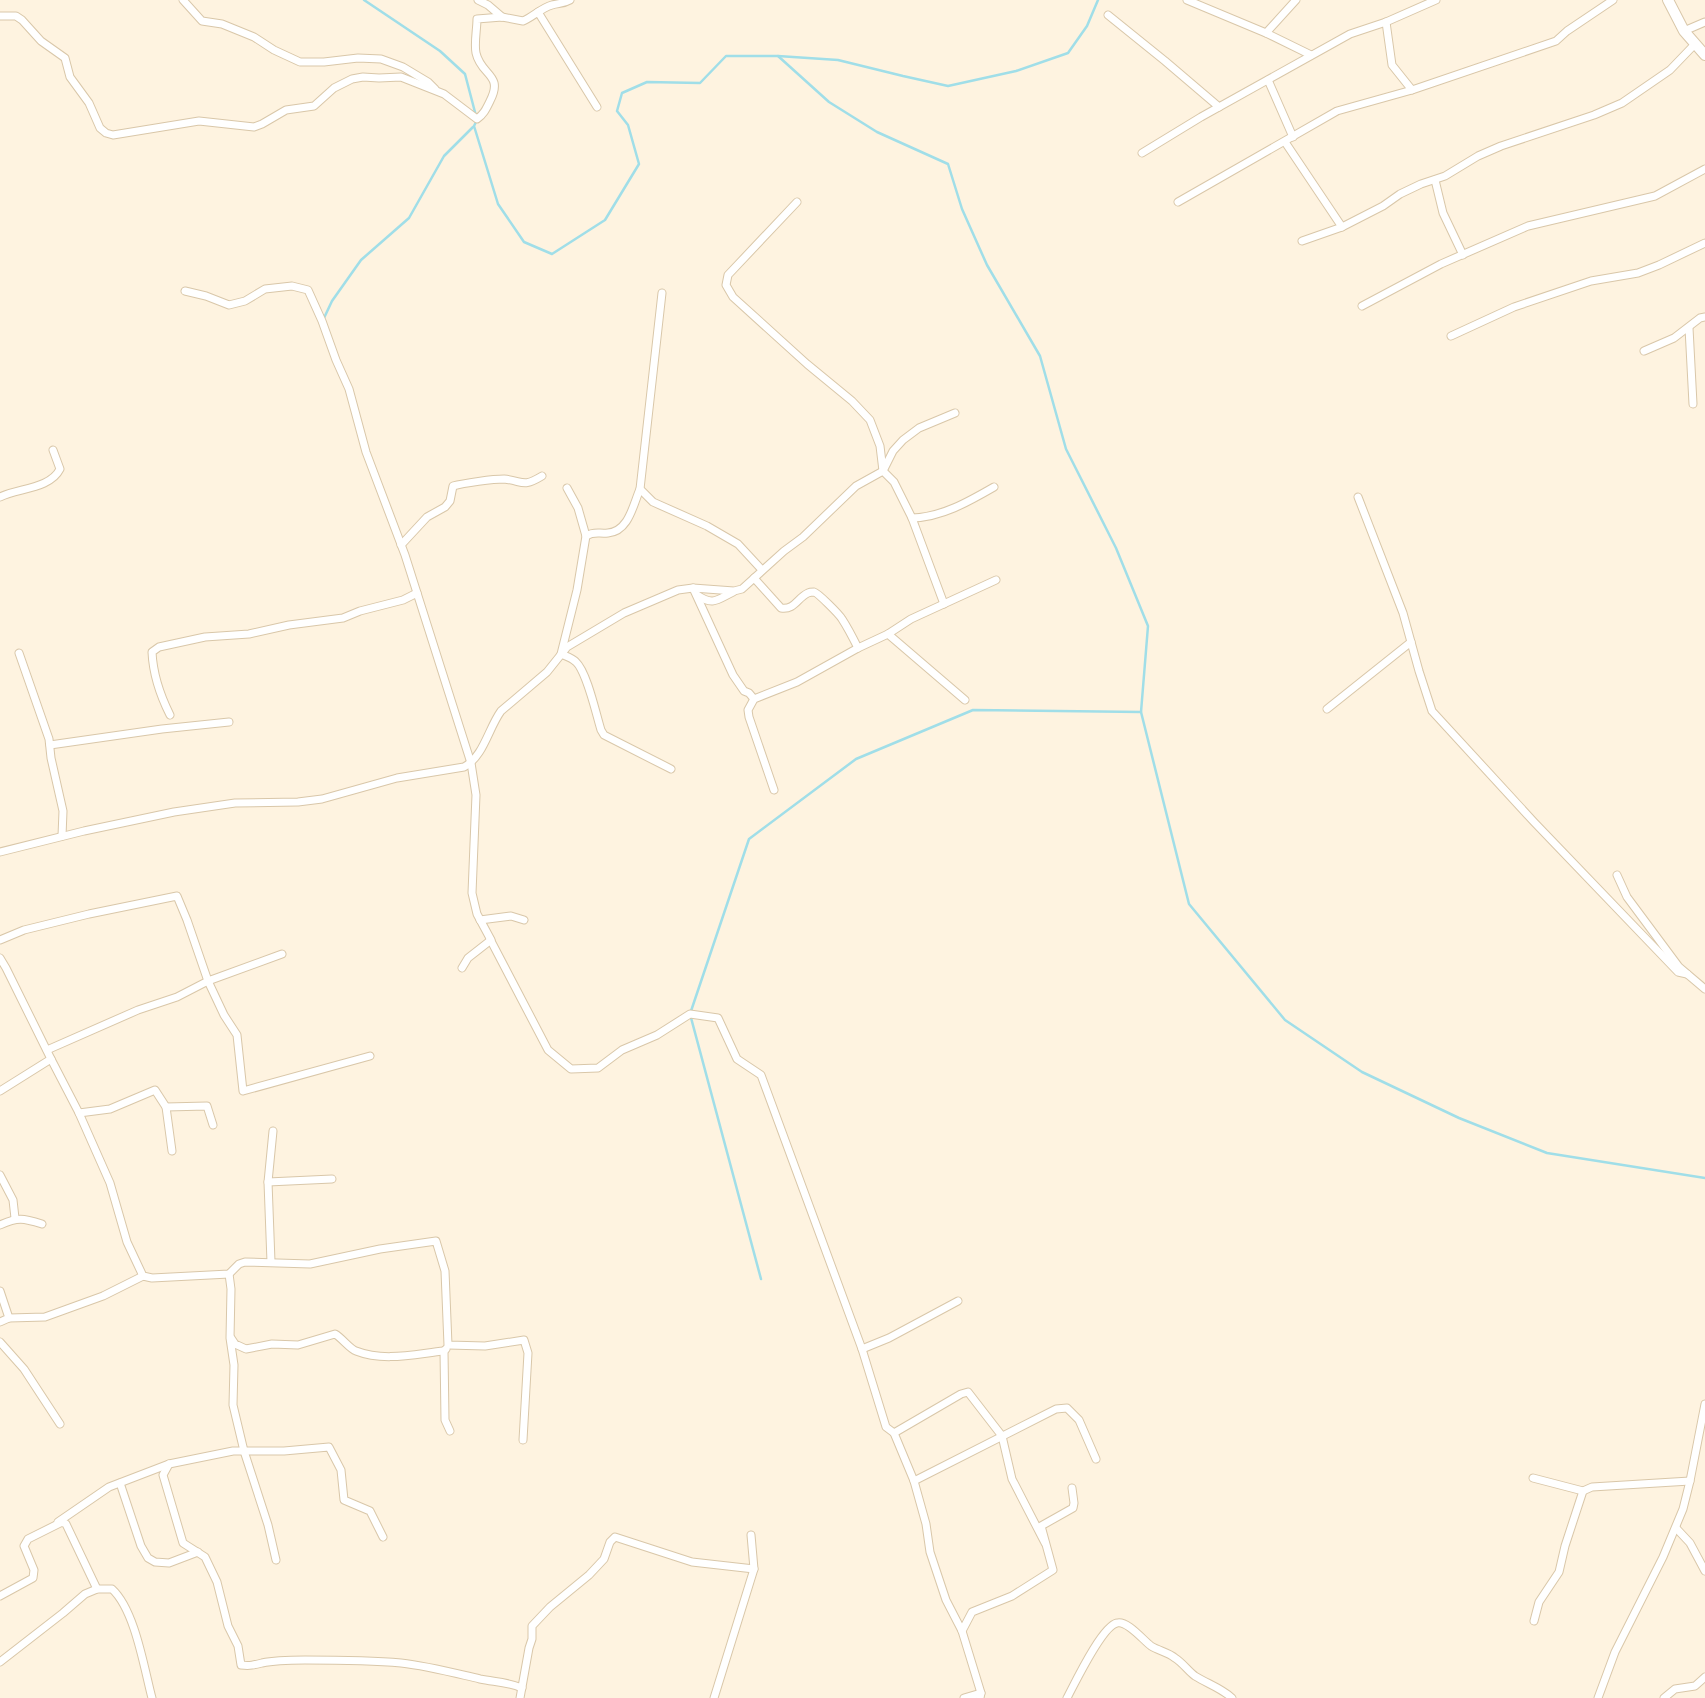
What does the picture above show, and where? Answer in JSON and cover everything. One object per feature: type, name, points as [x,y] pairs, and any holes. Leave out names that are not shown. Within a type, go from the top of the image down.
[{"type":"street","points":[[183,0],[202,21],[222,24],[254,37],[300,62],[381,59],[403,67],[436,90]]},
{"type":"street","points":[[478,0],[502,17]]},
{"type":"street","points":[[0,16],[16,16],[41,41],[65,58],[70,77],[89,103],[100,128],[113,135],[199,121],[254,127],[286,110],[314,106],[334,88],[363,77],[401,77],[436,90],[477,119],[484,114],[496,86],[476,54],[477,19],[502,17],[523,21],[554,4],[563,4],[570,0]]},
{"type":"street","points":[[1187,0],[1311,55]]},
{"type":"street","points":[[1266,33],[1296,0]]},
{"type":"street","points":[[1142,153],[1350,34],[1387,22],[1436,0]]},
{"type":"street","points":[[1178,202],[1337,111],[1412,90],[1556,41],[1614,0]]},
{"type":"street","points":[[1668,0],[1684,31],[1705,55]]},
{"type":"street","points":[[538,12],[597,107]]},
{"type":"street","points":[[1108,15],[1219,107]]},
{"type":"street","points":[[1387,22],[1392,65],[1412,90]]},
{"type":"street","points":[[1684,31],[1705,22]]},
{"type":"street","points":[[1302,241],[1342,227],[1400,194],[1435,180],[1501,146],[1622,103],[1670,70],[1695,44]]},
{"type":"street","points":[[1268,80],[1293,137]]},
{"type":"street","points":[[1285,142],[1342,227]]},
{"type":"street","points":[[1362,306],[1441,264],[1528,226],[1655,196],[1705,169]]},
{"type":"street","points":[[1435,180],[1443,213],[1463,255]]},
{"type":"street","points":[[797,202],[728,275],[726,285],[733,298],[852,401],[870,420],[880,446],[883,471],[894,482],[912,518],[944,604]]},
{"type":"street","points":[[1451,336],[1514,307],[1591,281],[1638,273],[1705,243]]},
{"type":"street","points":[[185,291],[229,305],[245,301],[265,289],[292,286],[308,289],[349,389],[366,452],[401,545],[471,763],[476,795],[472,893],[477,914],[548,1050],[571,1069],[598,1068],[622,1050],[657,1035],[690,1014],[718,1018],[737,1059],[761,1075],[862,1349],[886,1427],[894,1433],[914,1481],[926,1524],[930,1552],[946,1600],[962,1631],[980,1696],[964,1698]]},
{"type":"street","points":[[586,536],[593,532],[609,533],[617,530],[626,522],[640,489],[662,293]]},
{"type":"street","points":[[1644,351],[1674,338],[1705,317]]},
{"type":"street","points":[[1689,328],[1693,404]]},
{"type":"street","points":[[695,591],[706,601],[713,601],[742,589],[803,537],[856,486],[883,471],[902,440],[919,428],[955,413]]},
{"type":"street","points":[[0,497],[40,485],[57,476],[60,469],[53,450]]},
{"type":"street","points":[[401,545],[427,517],[445,507],[450,501],[453,486],[507,479],[526,484],[542,476]]},
{"type":"street","points":[[912,518],[940,514],[994,487]]},
{"type":"street","points":[[561,654],[577,590],[586,536],[578,508],[567,488]]},
{"type":"street","points":[[640,489],[653,502],[707,526],[738,544],[762,570]]},
{"type":"street","points":[[1358,498],[1404,613],[1432,711],[1678,972],[1687,974]]},
{"type":"street","points":[[754,578],[781,608],[794,606],[809,592],[814,592],[841,617],[858,648]]},
{"type":"street","points":[[754,699],[797,682],[911,620],[996,580]]},
{"type":"street","points":[[695,591],[733,675],[744,691],[754,699]]},
{"type":"street","points":[[0,852],[174,812],[245,803],[323,799],[397,778],[454,769],[471,763],[478,756],[495,718],[540,678],[572,644],[624,613],[672,592],[734,591]]},
{"type":"street","points":[[170,715],[152,662],[152,652],[159,647],[343,618],[403,600],[417,593]]},
{"type":"street","points":[[888,634],[965,701]]},
{"type":"street","points":[[1328,709],[1411,642]]},
{"type":"street","points":[[19,653],[50,745],[63,811],[62,836]]},
{"type":"street","points":[[561,654],[579,664],[604,735],[671,769]]},
{"type":"street","points":[[754,699],[748,710],[749,717],[774,790]]},
{"type":"street","points":[[50,745],[229,722]]},
{"type":"street","points":[[1617,875],[1627,897],[1679,967],[1705,989]]},
{"type":"street","points":[[0,940],[24,930],[177,896],[208,981],[237,1035],[243,1091],[370,1056]]},
{"type":"street","points":[[480,920],[511,916],[524,920]]},
{"type":"street","points":[[463,968],[468,958],[490,939]]},
{"type":"street","points":[[47,1050],[138,1010],[177,997],[208,981],[282,954]]},
{"type":"street","points":[[0,958],[79,1113],[110,1183],[127,1242],[142,1276]]},
{"type":"street","points":[[0,1091],[51,1059]]},
{"type":"street","points":[[79,1113],[110,1109],[155,1090],[166,1107],[172,1151]]},
{"type":"street","points":[[166,1107],[207,1107],[213,1125]]},
{"type":"street","points":[[271,1262],[268,1182],[274,1131]]},
{"type":"street","points":[[0,1175],[13,1200],[15,1218]]},
{"type":"street","points":[[268,1182],[332,1179]]},
{"type":"street","points":[[0,1224],[15,1218],[24,1218],[42,1224]]},
{"type":"street","points":[[0,1322],[9,1318],[45,1317],[103,1296],[142,1276],[152,1278],[229,1274],[245,1262],[310,1264],[380,1249],[436,1241],[445,1271],[445,1420],[450,1431]]},
{"type":"street","points":[[229,1274],[230,1338],[234,1365],[233,1405],[276,1560]]},
{"type":"street","points":[[0,1291],[9,1318]]},
{"type":"street","points":[[862,1349],[889,1338],[958,1301]]},
{"type":"street","points":[[230,1338],[235,1344],[246,1349],[272,1344],[298,1345],[335,1334],[353,1350],[383,1358],[524,1340],[528,1353],[523,1440]]},
{"type":"street","points":[[0,1342],[24,1369],[60,1424]]},
{"type":"street","points":[[894,1433],[968,1392],[1002,1436],[1012,1479],[1045,1543]]},
{"type":"street","points":[[1598,1698],[1615,1652],[1676,1528],[1702,1432],[1705,1404]]},
{"type":"street","points":[[914,1481],[1056,1409],[1067,1408],[1079,1420],[1096,1458]]},
{"type":"street","points":[[0,1596],[33,1578],[34,1570],[24,1546],[28,1539],[109,1487],[169,1464],[233,1451],[284,1451],[329,1447],[341,1470],[344,1500],[370,1511],[383,1537]]},
{"type":"street","points":[[169,1464],[163,1475],[183,1543],[205,1557],[217,1582],[228,1626],[238,1646],[241,1665],[306,1660],[401,1663],[453,1671],[522,1688]]},
{"type":"street","points":[[1533,1478],[1583,1491],[1592,1487],[1690,1481]]},
{"type":"street","points":[[120,1483],[141,1546],[148,1558],[155,1562],[169,1563],[198,1552]]},
{"type":"street","points":[[962,1631],[972,1612],[1012,1596],[1053,1570],[1041,1526],[1073,1508],[1072,1488]]},
{"type":"street","points":[[1534,1621],[1539,1602],[1559,1572],[1583,1491]]},
{"type":"street","points":[[58,1522],[66,1524],[97,1589]]},
{"type":"street","points":[[1676,1528],[1690,1543],[1705,1571]]},
{"type":"street","points":[[714,1698],[754,1569],[751,1535]]},
{"type":"street","points":[[520,1698],[532,1639],[532,1626],[604,1559],[610,1542],[615,1537],[692,1562],[754,1569]]},
{"type":"street","points":[[0,1662],[78,1598],[105,1588],[118,1595],[132,1624],[152,1698]]},
{"type":"street","points":[[1068,1698],[1094,1648],[1109,1628],[1120,1622],[1151,1646],[1173,1656],[1190,1672],[1224,1690],[1232,1698]]},
{"type":"street","points":[[1664,1698],[1675,1689],[1695,1686],[1705,1677]]},
{"type":"waterway","points":[[364,0],[440,51],[465,74],[476,116]]},
{"type":"waterway","points":[[476,122],[474,126],[498,204],[524,242],[552,254],[605,220],[639,164],[628,125],[617,111],[622,93],[647,82],[700,83],[726,56],[838,60],[948,86],[1016,71],[1068,53],[1087,26],[1098,0]]},
{"type":"waterway","points":[[778,56],[829,102],[877,132],[948,164],[962,209],[987,265],[1040,356],[1066,449],[1116,548],[1148,626],[1141,712],[1189,904],[1285,1020],[1362,1072],[1459,1118],[1547,1153],[1705,1178]]},
{"type":"waterway","points":[[324,318],[332,301],[361,260],[409,218],[444,156],[473,127]]},
{"type":"waterway","points":[[761,1279],[690,1014],[749,839],[856,759],[973,710],[1141,712]]}]
